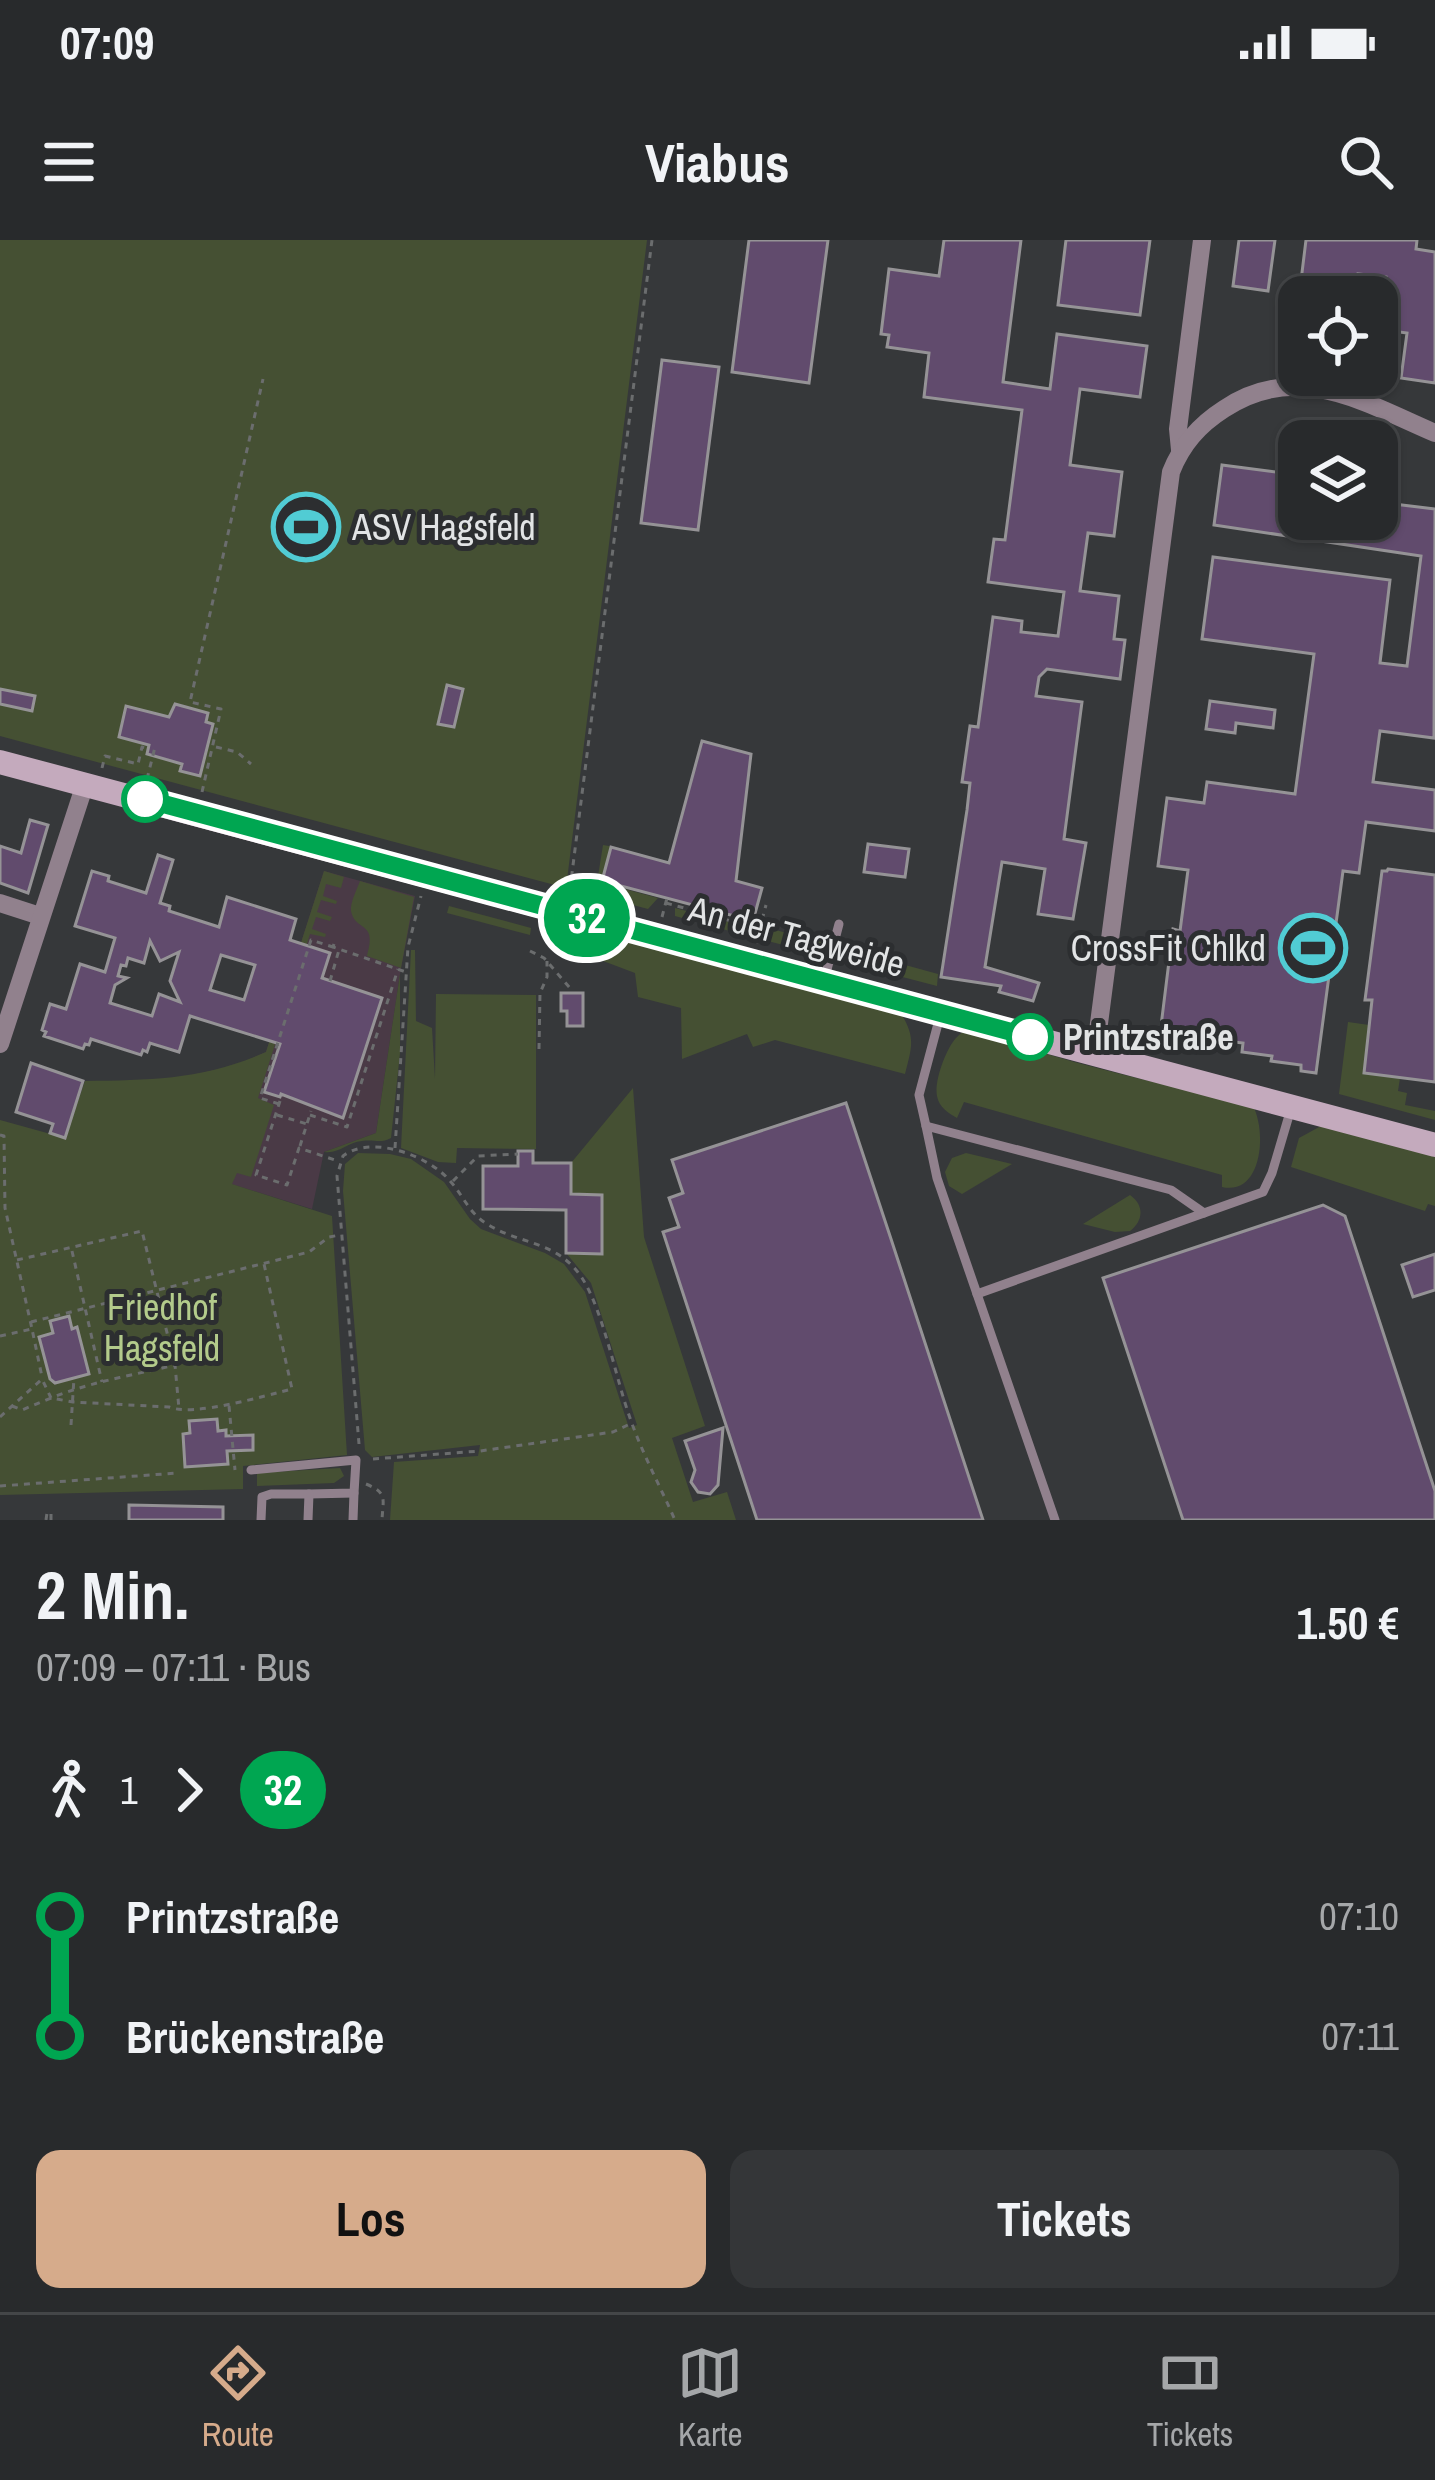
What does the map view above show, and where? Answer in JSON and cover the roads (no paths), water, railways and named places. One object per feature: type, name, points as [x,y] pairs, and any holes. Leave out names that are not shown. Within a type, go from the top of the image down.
[{"type":"main road","name":"An der Tagweide","points":[[0,762],[1435,1145]]},
{"type":"street","points":[[1180,450],[1178,429],[1202,240]]},
{"type":"street","points":[[1095,1054],[1172,472],[1180,450],[1206,421],[1237,400],[1267,388],[1300,385],[1348,396],[1435,433]]},
{"type":"street","points":[[0,1044],[40,916],[91,786]]},
{"type":"street","points":[[0,903],[40,916]]},
{"type":"lane","points":[[824,981],[839,924]]},
{"type":"lane","points":[[941,1011],[919,1095],[937,1178],[1055,1520]]},
{"type":"lane","points":[[977,1294],[1263,1192],[1291,1106]]},
{"type":"lane","points":[[926,1126],[1171,1190],[1204,1213]]},
{"type":"lane","points":[[251,1470],[356,1460],[353,1520]]},
{"type":"lane","points":[[261,1520],[262,1497],[271,1494],[354,1493]]},
{"type":"lane","points":[[308,1520],[309,1494]]},
{"type":"place","name":"ASV Hagsfeld","points":[[306,527]]},
{"type":"place","name":"CrossFit Chlkd","points":[[1313,948]]},
{"type":"place","name":"Printzstraße","points":[[1030,1037]]},
{"type":"park label","name":"Friedhof Hagsfeld","points":[[162,1328]]}]
